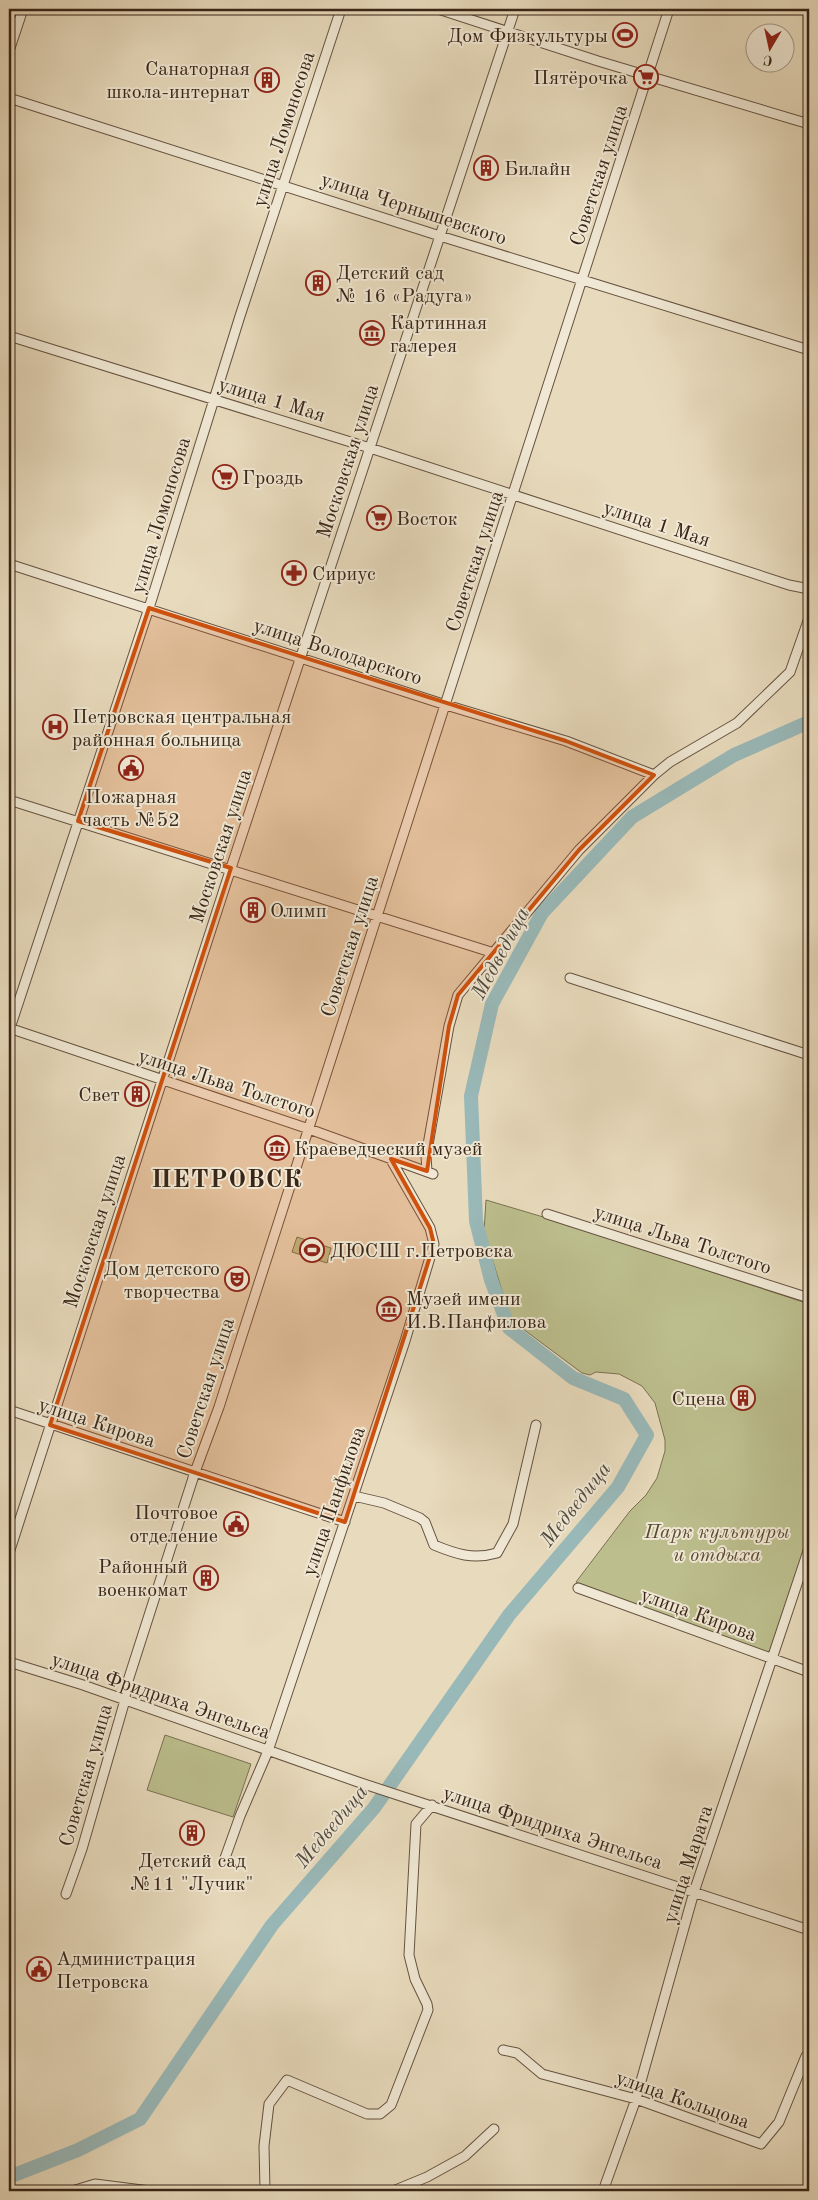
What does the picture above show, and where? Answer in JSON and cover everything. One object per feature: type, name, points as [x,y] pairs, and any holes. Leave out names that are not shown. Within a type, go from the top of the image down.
[{"type":"street","points":[[9,51],[23,9]]},
{"type":"street","name":"улица Ломоносова","points":[[9,1029],[150,608],[283,185],[341,9]]},
{"type":"street","points":[[438,9],[648,76],[809,124]]},
{"type":"street","name":"Московская улица","points":[[9,1553],[300,657],[515,9]]},
{"type":"street","name":"Советская улица","points":[[66,1894],[82,1849],[125,1700],[126,1686],[196,1472],[220,1407],[669,9]]},
{"type":"street","name":"улица Чернышевского","points":[[9,98],[440,236],[809,350]]},
{"type":"street","name":"улица 1 Мая","points":[[9,336],[370,448],[809,589]]},
{"type":"street","name":"улица Володарского","points":[[9,564],[446,705],[566,741],[654,775]]},
{"type":"street","points":[[9,800],[231,868],[377,917],[494,953],[579,850],[654,775],[670,762],[737,723],[790,672],[809,618]]},
{"type":"street","name":"улица Льва Толстого","points":[[9,1029],[309,1128],[430,1172],[426,1156],[449,1026],[458,995],[494,953]]},
{"type":"street","points":[[570,978],[809,1055]]},
{"type":"street","name":"улица Панфилова","points":[[225,1858],[240,1816],[268,1751],[354,1496],[434,1244],[430,1228],[390,1158]]},
{"type":"street","name":"улица Льва Толстого","points":[[547,1214],[809,1298]]},
{"type":"street","name":"улица Кирова","points":[[9,1410],[345,1522]]},
{"type":"street","points":[[354,1496],[384,1503],[420,1518],[425,1522],[434,1545],[453,1553],[481,1557],[497,1553],[513,1524],[536,1425]]},
{"type":"street","name":"улица Марата","points":[[603,2191],[636,2099],[694,1892],[809,1548]]},
{"type":"street","name":"улица Кирова","points":[[578,1588],[809,1672]]},
{"type":"street","name":"улица Фридриха Энгельса","points":[[9,1662],[125,1700],[358,1782],[809,1930]]},
{"type":"street","points":[[265,2191],[264,2146],[269,2104],[287,2080],[353,2110],[367,2114],[380,2114],[391,2105],[428,2010],[415,1979],[409,1955],[416,1824],[430,1805]]},
{"type":"street","name":"улица Кольцова","points":[[503,2050],[517,2053],[542,2074],[636,2099],[761,2144],[779,2122],[806,2056]]},
{"type":"street","points":[[393,2191],[426,2177],[465,2156],[494,2129]]},
{"type":"street","points":[[72,2191],[95,2184],[150,2191]]},
{"type":"highlighted area","points":[[149,608],[566,741],[654,775],[579,850],[458,995],[449,1026],[427,1171],[391,1159],[430,1228],[434,1244],[345,1522],[50,1425],[231,868],[78,821]]},
{"type":"green space","name":"Парк культуры и отдыха","points":[[486,1200],[560,1222],[809,1304],[809,1533],[772,1657],[576,1582],[630,1511],[646,1495],[657,1478],[665,1451],[665,1440],[655,1403],[642,1386],[619,1374],[596,1372],[590,1375],[582,1373],[511,1320],[484,1232]]},
{"type":"green space","name":"ДЮСШ г.Петровска","points":[[297,1237],[331,1248],[327,1263],[292,1252]]},
{"type":"green space","points":[[165,1735],[251,1764],[233,1817],[147,1790]]},
{"type":"waterway","name":"Медведица","points":[[9,2177],[78,2150],[140,2119],[272,1925],[374,1808],[509,1615],[618,1487],[647,1435],[624,1399],[573,1378],[509,1328],[491,1280],[476,1221],[471,1096],[492,1004],[542,913],[632,817],[734,755],[809,722]]},
{"type":"place","name":"Дом Физкультуры","points":[[625,35]]},
{"type":"place","name":"Пятёрочка","points":[[646,77]]},
{"type":"place","name":"Санаторная школа-интернат","points":[[267,80]]},
{"type":"place","name":"Билайн","points":[[486,168]]},
{"type":"place","name":"Детский сад № 16 «Радуга»","points":[[318,283]]},
{"type":"place","name":"Картинная галерея","points":[[372,333]]},
{"type":"place","name":"Гроздь","points":[[225,477]]},
{"type":"place","name":"Восток","points":[[379,518]]},
{"type":"place","name":"Сириус","points":[[294,573]]},
{"type":"place","name":"Петровская центральная районная больница","points":[[55,727]]},
{"type":"place","name":"Пожарная часть №52","points":[[131,768]]},
{"type":"place","name":"Олимп","points":[[253,910]]},
{"type":"place","name":"Свет","points":[[137,1094]]},
{"type":"place","name":"Краеведческий музей","points":[[277,1148]]},
{"type":"place","name":"ДЮСШ г.Петровска","points":[[312,1250]]},
{"type":"place","name":"Дом детского творчества","points":[[237,1279]]},
{"type":"place","name":"Музей имени И.В.Панфилова","points":[[389,1309]]},
{"type":"place","name":"Сцена","points":[[743,1398]]},
{"type":"place","name":"Почтовое отделение","points":[[236,1524]]},
{"type":"place","name":"Районный военкомат","points":[[206,1578]]},
{"type":"place","name":"Детский сад №11 \"Лучик\"","points":[[192,1833]]},
{"type":"place","name":"Администрация Петровска","points":[[39,1969]]},
{"type":"district","name":"ПЕТРОВСК","points":[[227,1178]]}]
